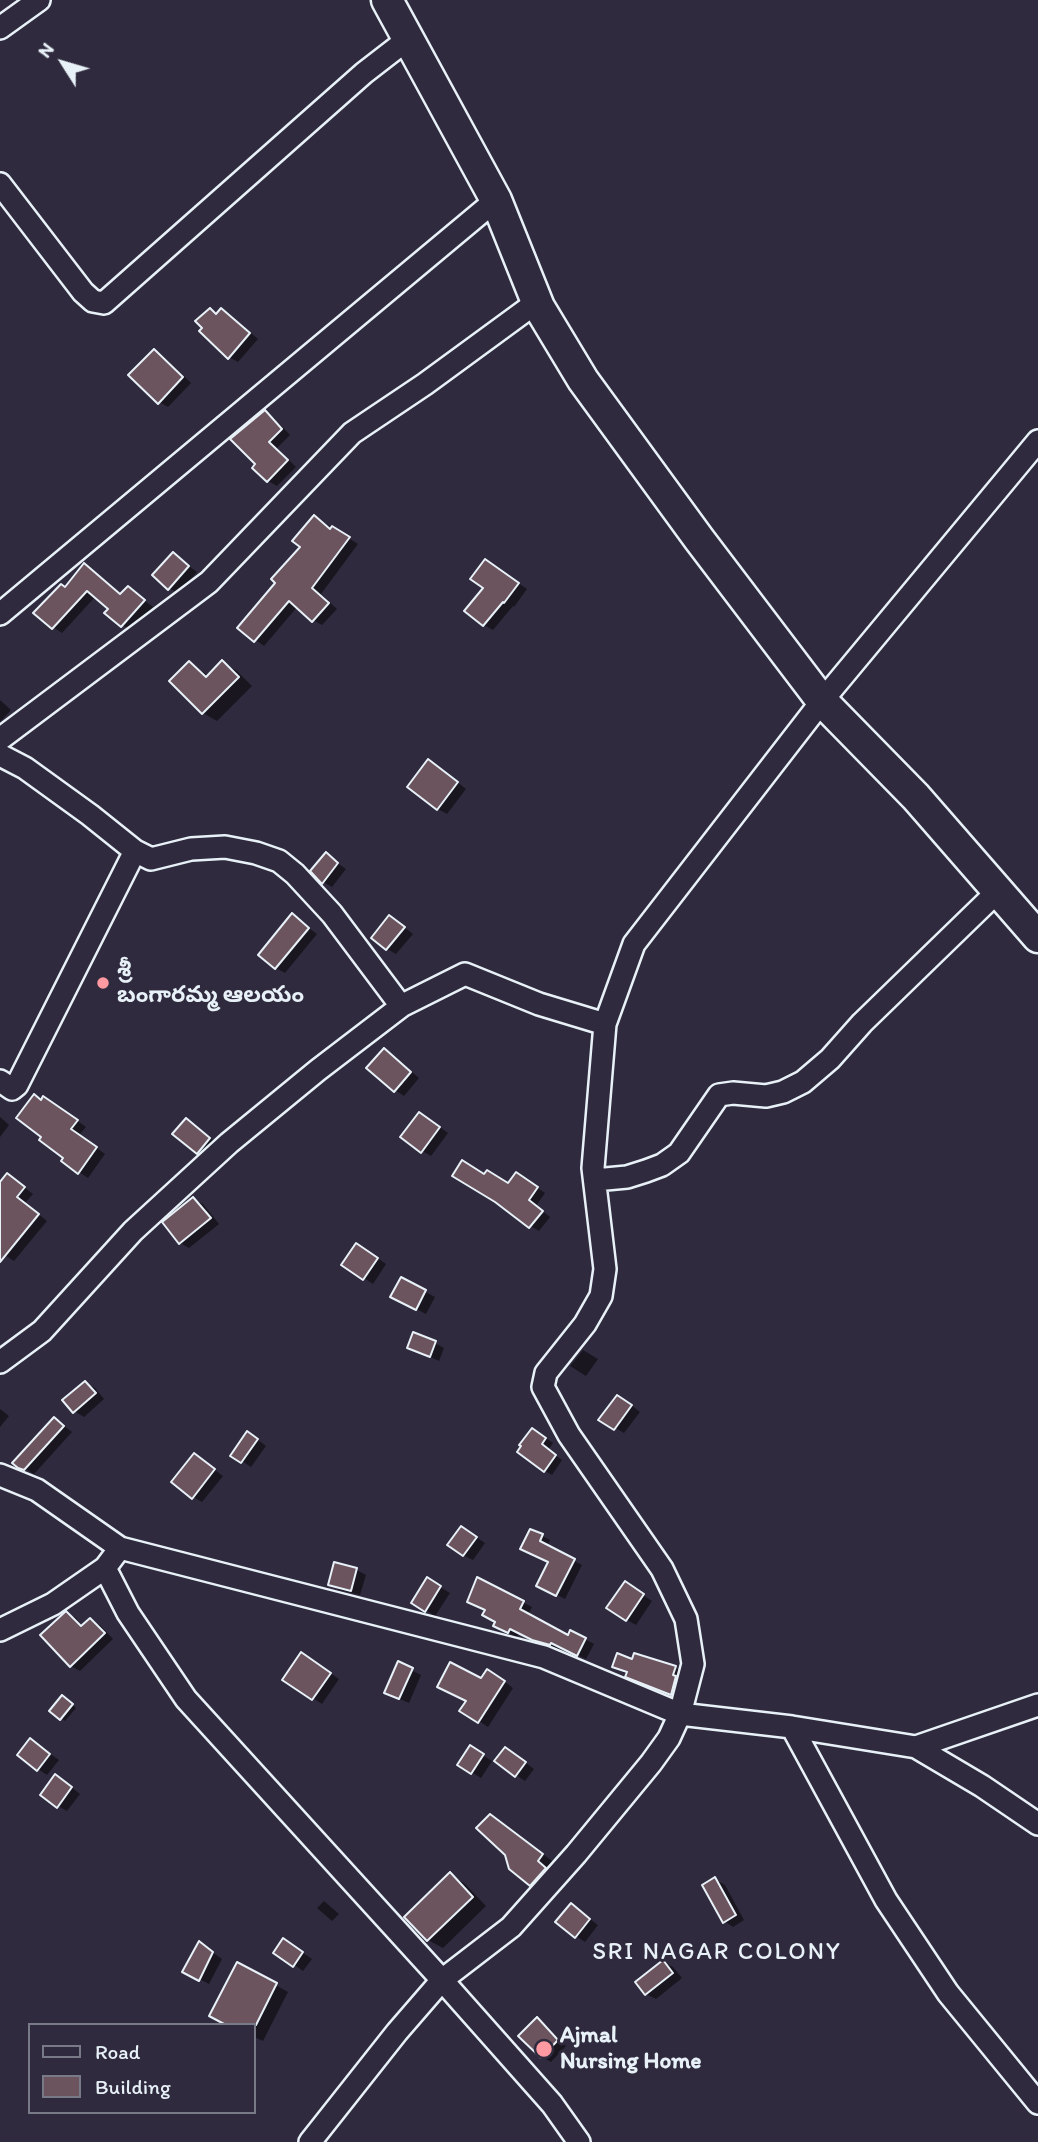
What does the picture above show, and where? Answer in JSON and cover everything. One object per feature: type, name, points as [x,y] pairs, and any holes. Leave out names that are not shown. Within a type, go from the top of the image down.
[{"type":"street","points":[[0,28],[39,0]]},
{"type":"street","points":[[387,0],[496,200],[537,302],[583,380],[822,701],[916,797],[1038,937]]},
{"type":"street","points":[[0,184],[83,292],[93,302],[104,303],[364,73],[408,39]]},
{"type":"street","points":[[0,614],[496,200]]},
{"type":"street","points":[[0,739],[209,582],[352,433],[425,384],[537,302]]},
{"type":"street","points":[[310,2142],[442,1980],[511,1927],[576,1854],[651,1763],[669,1738],[680,1714],[693,1664],[685,1619],[662,1569],[569,1435],[542,1387],[546,1373],[585,1324],[601,1296],[605,1269],[593,1168],[605,1024],[634,944],[822,701],[1038,441]]},
{"type":"street","points":[[0,755],[25,768],[135,851],[151,859],[191,849],[225,847],[279,861],[295,874],[332,914],[401,1006]]},
{"type":"street","points":[[0,1081],[12,1089],[17,1085],[135,851]]},
{"type":"street","points":[[595,1180],[627,1177],[662,1165],[679,1153],[719,1096],[733,1093],[766,1096],[783,1092],[803,1082],[830,1059],[862,1023],[998,891]]},
{"type":"street","points":[[0,1362],[42,1331],[133,1231],[229,1143],[401,1006],[465,974],[539,1004],[605,1024]]},
{"type":"street","points":[[0,1475],[37,1490],[120,1548],[544,1657],[680,1714],[792,1727],[916,1747],[982,1786],[1038,1824]]},
{"type":"street","points":[[0,1630],[52,1604],[105,1568],[120,1548]]},
{"type":"street","points":[[105,1568],[128,1613],[186,1699],[442,1980],[552,2104],[579,2142]]},
{"type":"street","points":[[916,1747],[1038,1705]]},
{"type":"street","points":[[792,1727],[892,1910],[948,1993],[1038,2103]]},
{"type":"building","points":[[210,308],[216,314],[221,308],[250,333],[228,359],[199,331],[202,328],[195,321]]},
{"type":"building","points":[[154,349],[183,377],[158,404],[128,375]]},
{"type":"building","points":[[265,410],[282,429],[269,442],[288,460],[267,482],[252,468],[255,464],[230,439]]},
{"type":"building","points":[[314,515],[330,529],[332,526],[350,537],[312,588],[329,603],[312,622],[289,601],[254,642],[237,628],[275,583],[271,579],[300,547],[292,541]]},
{"type":"building","points":[[173,552],[189,566],[168,590],[152,575]]},
{"type":"building","points":[[485,559],[519,583],[483,626],[464,611],[483,588],[470,579]]},
{"type":"building","points":[[84,563],[120,594],[128,586],[145,600],[121,627],[104,613],[108,609],[87,591],[52,629],[33,613],[61,584],[65,587]]},
{"type":"building","points":[[222,660],[239,677],[202,714],[169,681],[189,661],[206,677]]},
{"type":"building","points":[[428,759],[458,782],[437,810],[407,787]]},
{"type":"building","points":[[326,852],[338,863],[322,884],[310,871]]},
{"type":"building","points":[[292,913],[309,928],[275,969],[258,955]]},
{"type":"building","points":[[389,915],[405,927],[386,950],[371,938]]},
{"type":"building","points":[[384,1048],[411,1072],[394,1092],[366,1068]]},
{"type":"building","points":[[34,1094],[41,1100],[43,1096],[78,1120],[71,1129],[97,1147],[78,1174],[61,1161],[63,1158],[39,1140],[41,1137],[16,1118]]},
{"type":"building","points":[[419,1112],[440,1127],[421,1153],[400,1137]]},
{"type":"building","points":[[186,1118],[210,1138],[197,1154],[172,1134]]},
{"type":"building","points":[[462,1160],[484,1174],[487,1170],[508,1183],[516,1172],[538,1187],[529,1200],[543,1211],[529,1228],[495,1202],[452,1176]]},
{"type":"building","points":[[7,1173],[25,1187],[17,1197],[39,1214],[0,1262],[0,1182]]},
{"type":"building","points":[[193,1197],[211,1218],[179,1244],[162,1222]]},
{"type":"building","points":[[356,1243],[378,1258],[363,1280],[341,1265]]},
{"type":"building","points":[[401,1277],[426,1290],[416,1310],[390,1297]]},
{"type":"building","points":[[413,1332],[436,1341],[430,1357],[407,1348]]},
{"type":"building","points":[[85,1381],[96,1393],[73,1413],[62,1400]]},
{"type":"building","points":[[617,1395],[632,1405],[614,1430],[598,1420]]},
{"type":"building","points":[[54,1417],[64,1426],[24,1470],[18,1468],[12,1463]]},
{"type":"building","points":[[532,1428],[546,1438],[542,1444],[556,1455],[544,1472],[517,1452]]},
{"type":"building","points":[[247,1431],[258,1439],[241,1463],[230,1456]]},
{"type":"building","points":[[194,1453],[215,1469],[192,1499],[171,1482]]},
{"type":"building","points":[[461,1526],[477,1537],[463,1556],[447,1545]]},
{"type":"building","points":[[530,1529],[543,1534],[540,1541],[575,1559],[556,1596],[536,1586],[548,1562],[520,1549]]},
{"type":"building","points":[[334,1562],[357,1568],[351,1591],[328,1585]]},
{"type":"building","points":[[427,1577],[441,1586],[425,1612],[411,1603]]},
{"type":"building","points":[[477,1577],[524,1601],[520,1609],[568,1635],[570,1630],[586,1638],[577,1656],[551,1643],[550,1645],[532,1640],[510,1629],[508,1633],[493,1626],[495,1622],[482,1615],[485,1610],[467,1602]]},
{"type":"building","points":[[625,1581],[644,1594],[626,1621],[606,1608]]},
{"type":"building","points":[[66,1611],[81,1626],[90,1618],[105,1633],[70,1667],[40,1635]]},
{"type":"building","points":[[301,1652],[331,1673],[312,1700],[282,1680]]},
{"type":"building","points":[[617,1653],[632,1659],[634,1653],[676,1666],[671,1695],[625,1677],[627,1672],[612,1667]]},
{"type":"building","points":[[398,1661],[413,1668],[399,1699],[384,1693]]},
{"type":"building","points":[[450,1662],[481,1678],[487,1669],[505,1681],[478,1723],[459,1711],[466,1701],[437,1687]]},
{"type":"building","points":[[62,1695],[73,1704],[60,1720],[49,1711]]},
{"type":"building","points":[[30,1738],[50,1754],[37,1771],[17,1755]]},
{"type":"building","points":[[470,1745],[484,1754],[471,1774],[457,1765]]},
{"type":"building","points":[[505,1747],[526,1762],[515,1777],[494,1761]]},
{"type":"building","points":[[55,1774],[72,1787],[57,1808],[40,1795]]},
{"type":"building","points":[[490,1814],[543,1854],[538,1861],[546,1868],[530,1886],[509,1869],[505,1855],[476,1828]]},
{"type":"building","points":[[450,1872],[473,1897],[427,1941],[404,1917]]},
{"type":"building","points":[[715,1877],[736,1915],[723,1923],[702,1885]]},
{"type":"building","points":[[571,1903],[590,1919],[575,1938],[555,1922]]},
{"type":"building","points":[[283,1938],[303,1952],[293,1967],[273,1953]]},
{"type":"building","points":[[199,1941],[213,1952],[199,1981],[182,1972]]},
{"type":"building","points":[[663,1960],[673,1973],[645,1995],[635,1982]]},
{"type":"building","points":[[237,1962],[277,1983],[256,2025],[222,2023],[209,2016]]},
{"type":"building","points":[[537,2017],[558,2040],[541,2058],[518,2036]]},
{"type":"place","name":"శ్రీ బంగారమ్మ ఆలయం","points":[[103,983]]},
{"type":"place","name":"Ajmal Nursing Home","points":[[544,2049]]},
{"type":"district","name":"SRI NAGAR COLONY","points":[[717,1953]]}]
